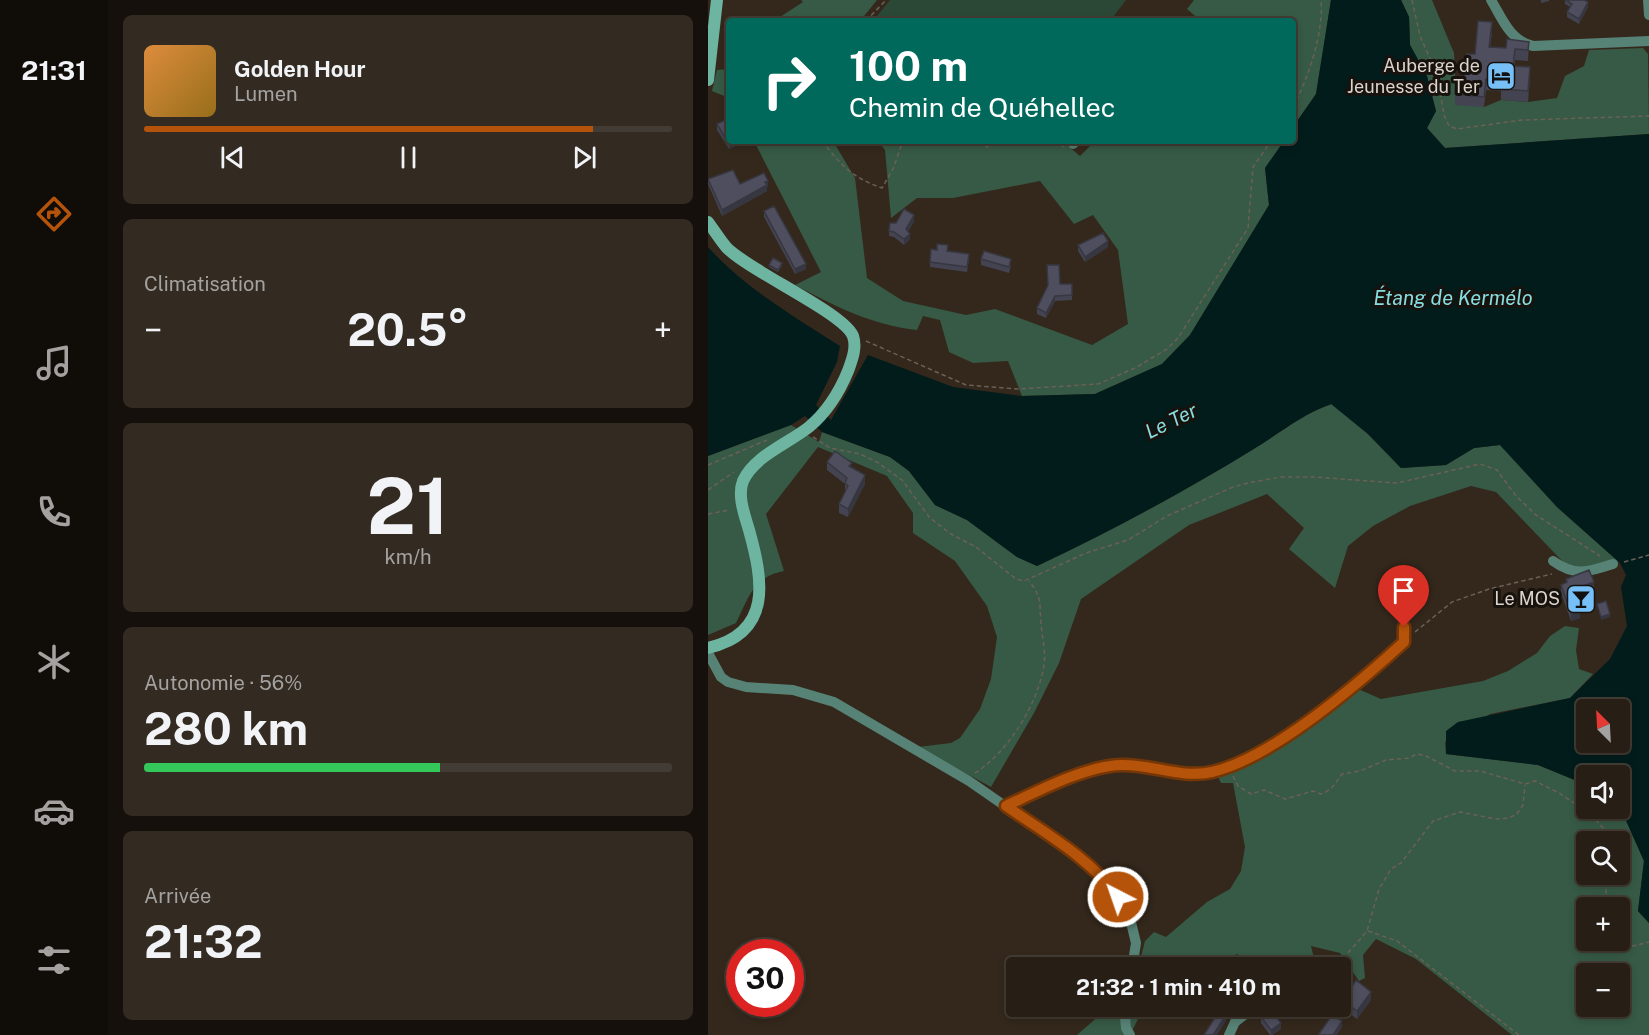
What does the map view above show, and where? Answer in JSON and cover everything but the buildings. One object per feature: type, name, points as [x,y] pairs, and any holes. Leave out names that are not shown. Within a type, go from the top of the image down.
[{"type":"street","points":[[708,80],[717,0]]},
{"type":"street","points":[[1491,0],[1512,35],[1521,43],[1533,46],[1649,41]]},
{"type":"street","points":[[1648,0],[1649,15]]},
{"type":"street","points":[[708,222],[728,248],[786,289],[836,317],[849,329],[855,342],[852,362],[826,411],[808,428],[757,463],[742,483],[742,504],[760,577],[758,606],[754,617],[741,633],[708,648]]},
{"type":"street","points":[[1553,561],[1566,571],[1589,572],[1617,563]]},
{"type":"street","points":[[1006,806],[1109,766],[1140,766],[1202,774],[1229,766],[1307,723],[1404,642],[1404,627]]},
{"type":"street","points":[[708,653],[721,677],[728,682],[746,687],[793,690],[834,702],[969,781],[1077,856],[1109,884],[1128,910],[1136,943],[1134,957]]},
{"type":"street","points":[[1125,1017],[1126,1028],[1130,1035]]},
{"type":"street","points":[[1229,1035],[1235,1022],[1242,1017]]},
{"type":"path","points":[[869,18],[886,0]]},
{"type":"path","points":[[1296,101],[1306,84],[1316,42],[1321,0]]},
{"type":"path","points":[[1412,0],[1420,36],[1437,74],[1444,115],[1449,126],[1457,129],[1522,120],[1649,116]]},
{"type":"path","points":[[824,144],[841,167],[861,181],[882,188],[893,169],[902,144]]},
{"type":"path","points":[[863,339],[870,345],[966,385],[991,389],[1098,384],[1135,368],[1167,349],[1178,338],[1248,228],[1253,166],[1269,144]]},
{"type":"path","points":[[808,428],[824,445],[860,454],[877,462],[902,480],[930,518],[951,534],[976,547],[1016,579],[1029,580],[1086,553],[1128,540],[1167,516],[1233,487],[1252,482],[1281,477],[1314,477],[1397,483],[1480,464],[1497,470],[1516,496],[1536,515],[1617,563],[1649,555]]},
{"type":"path","points":[[708,465],[770,439]]},
{"type":"path","points":[[708,490],[741,468],[757,463]]},
{"type":"path","points":[[708,514],[718,514],[742,504]]},
{"type":"path","points":[[1404,642],[1452,602],[1489,589],[1566,571]]},
{"type":"path","points":[[969,781],[996,756],[1020,724],[1041,680],[1045,663],[1040,614],[1042,604],[1040,595],[1029,580]]},
{"type":"path","points":[[1229,766],[1238,786],[1244,790],[1251,794],[1264,790],[1285,799],[1313,790],[1322,794],[1336,786],[1341,774],[1360,771],[1386,760],[1409,758],[1416,754],[1455,771],[1480,771],[1525,784],[1535,782],[1560,793],[1589,813],[1606,831]]},
{"type":"path","points":[[1347,957],[1367,931],[1379,889],[1391,869],[1401,863],[1433,821],[1460,812],[1496,819],[1509,818],[1517,814],[1523,805],[1525,784]]},
{"type":"path","points":[[1367,931],[1397,941],[1519,1035]]},
{"type":"path","points":[[1630,947],[1649,942]]},
{"type":"green space","points":[[801,0],[877,0],[862,18],[779,18],[803,2]]},
{"type":"green space","points":[[890,0],[1126,0],[1112,18],[875,18]]},
{"type":"green space","points":[[1194,0],[1331,0],[1316,94],[1296,123],[1296,18],[1198,18],[1187,9]]},
{"type":"green space","points":[[1401,0],[1432,0],[1454,53],[1456,93],[1484,107],[1501,100],[1528,102],[1557,98],[1565,76],[1584,66],[1589,50],[1643,48],[1648,54],[1649,134],[1445,148],[1427,128],[1436,111],[1427,76],[1410,45],[1409,17]]},
{"type":"green space","points":[[726,69],[726,97],[712,91],[717,70]]},
{"type":"green space","points":[[756,144],[835,144],[855,178],[867,278],[903,301],[966,315],[995,309],[1092,345],[1128,324],[1118,250],[1093,215],[1074,224],[1040,181],[953,198],[917,198],[891,218],[885,150],[880,144],[983,144],[987,147],[990,144],[1066,144],[1080,156],[1092,144],[1282,144],[1265,168],[1269,205],[1190,335],[1162,364],[1095,394],[1022,396],[1008,361],[973,363],[949,352],[940,320],[923,316],[917,330],[884,324],[839,307],[795,285],[821,272]]},
{"type":"green space","points":[[1332,404],[1368,434],[1401,468],[1446,465],[1474,448],[1500,445],[1557,507],[1619,562],[1608,561],[1589,572],[1568,567],[1496,492],[1471,486],[1410,506],[1373,526],[1348,546],[1335,588],[1289,549],[1304,528],[1267,494],[1189,525],[1081,599],[1059,663],[1034,713],[991,787],[918,747],[951,743],[960,738],[980,709],[991,679],[997,637],[987,606],[955,561],[913,533],[913,513],[887,476],[818,447],[766,514],[784,571],[765,578],[759,583],[736,623],[708,635],[708,456],[791,425],[819,442],[822,432],[890,457],[909,471],[935,505],[967,520],[1017,557],[1037,566],[1173,496],[1301,419]]},
{"type":"green space","points":[[1565,626],[1579,628],[1576,650],[1579,669],[1593,674],[1570,698],[1490,714],[1445,742],[1446,754],[1538,765],[1576,781],[1576,819],[1625,819],[1644,861],[1638,911],[1649,923],[1649,1035],[1512,1035],[1416,959],[1376,939],[1363,955],[1365,978],[1359,981],[1351,969],[1351,957],[1343,957],[1340,953],[1311,946],[1314,957],[1242,957],[1237,954],[1231,957],[1141,957],[1145,941],[1154,932],[1166,937],[1207,902],[1230,889],[1241,871],[1245,847],[1233,783],[1221,783],[1216,772],[1277,741],[1349,685],[1381,699],[1483,681],[1508,671],[1537,653],[1550,636]]},
{"type":"green space","points":[[1098,1017],[1139,1017],[1130,1035],[1077,1035]]},
{"type":"water","name":"Étang de Kermélo","points":[[1331,0],[1401,0],[1409,17],[1410,45],[1427,76],[1436,111],[1427,128],[1445,148],[1649,134],[1649,923],[1638,911],[1644,861],[1625,819],[1630,819],[1630,765],[1576,765],[1576,781],[1538,765],[1446,754],[1446,731],[1458,722],[1570,698],[1610,659],[1627,626],[1621,587],[1626,575],[1620,563],[1557,507],[1500,445],[1474,448],[1446,465],[1401,468],[1368,434],[1331,404],[1300,419],[1173,496],[1037,566],[1017,557],[967,520],[935,505],[909,471],[890,457],[822,432],[805,416],[791,425],[708,456],[708,247],[722,262],[754,288],[840,346],[837,362],[816,405],[831,420],[868,355],[953,387],[1022,396],[1095,394],[1162,364],[1190,335],[1269,205],[1265,168],[1282,144],[1296,144],[1296,123],[1316,94]]},
{"type":"place","name":"Auberge de Jeunesse du Ter","points":[[1501,76]]},
{"type":"place","name":"Le MOS","points":[[1581,599]]},
{"type":"route","points":[[1118,897],[1109,884],[1077,856],[1006,806],[1095,769],[1109,766],[1140,766],[1189,774],[1202,774],[1229,766],[1307,723],[1404,642],[1404,627]]},
{"type":"water label","name":"Le Ter","points":[[1171,421]]}]
